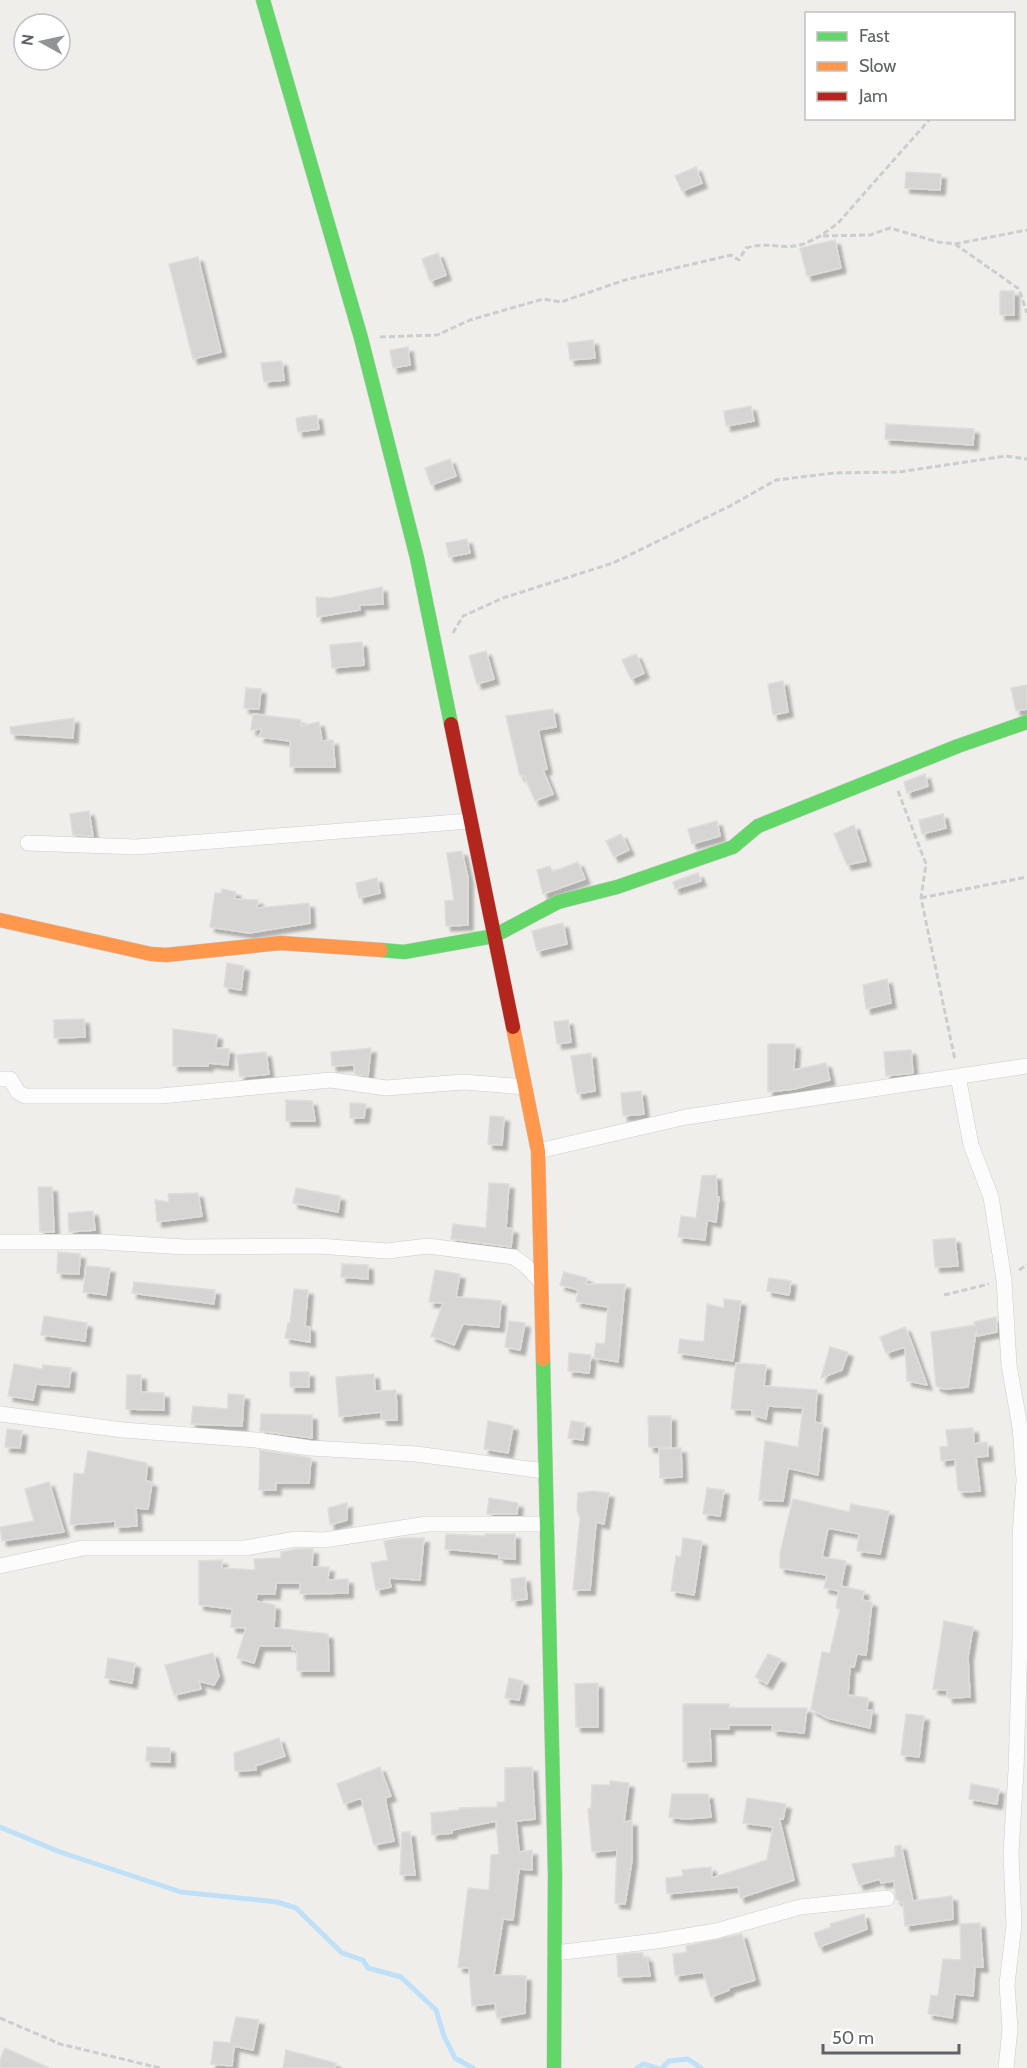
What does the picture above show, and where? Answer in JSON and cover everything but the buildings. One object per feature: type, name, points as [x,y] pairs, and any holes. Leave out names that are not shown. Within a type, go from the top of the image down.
[{"type":"main road","points":[[263,0],[361,338],[417,558],[538,1150],[555,1953],[554,2068]]},
{"type":"main road","points":[[0,921],[151,954],[166,955],[281,943],[404,952],[494,936],[558,902],[617,887],[733,847],[758,826],[1027,722]]},
{"type":"street","points":[[28,843],[136,847],[470,821]]},
{"type":"street","points":[[538,1150],[686,1117],[1027,1066]]},
{"type":"street","points":[[958,1076],[971,1145],[991,1197],[1004,1280],[1010,1372],[1020,1427],[1024,1490],[1020,1536],[1022,1771],[1011,1853],[1014,1925],[1006,1984],[1010,2036],[1006,2068]]},
{"type":"street","points":[[0,1079],[10,1079],[18,1092],[25,1096],[160,1096],[331,1080],[386,1088],[463,1082],[525,1087]]},
{"type":"street","points":[[0,1242],[103,1242],[185,1247],[318,1246],[387,1251],[428,1246],[514,1257],[527,1266],[541,1283]]},
{"type":"street","points":[[0,1414],[123,1430],[256,1440],[310,1448],[416,1454],[544,1471]]},
{"type":"street","points":[[0,1566],[83,1548],[245,1548],[296,1539],[324,1540],[427,1524],[547,1524]]},
{"type":"street","points":[[555,1953],[656,1941],[716,1930],[800,1907],[887,1898]]},
{"type":"path","points":[[361,338],[437,335],[470,320],[543,299],[561,302],[625,280],[705,259],[731,255],[739,260],[746,248],[762,243],[795,246],[821,236],[837,223],[929,120]]},
{"type":"path","points":[[821,236],[870,235],[890,228],[955,244],[1019,289],[1027,313]]},
{"type":"path","points":[[955,244],[1027,230]]},
{"type":"path","points":[[453,634],[463,616],[503,597],[613,563],[730,506],[776,480],[834,473],[899,472],[1006,456],[1027,459]]},
{"type":"path","points":[[891,773],[926,864],[921,898],[958,1076]]},
{"type":"path","points":[[921,898],[1027,877]]},
{"type":"path","points":[[0,2018],[60,2044],[160,2068]]},
{"type":"waterway","points":[[0,1827],[60,1852],[181,1892],[277,1902],[296,1908],[342,1953],[363,1960],[368,1968],[401,1977],[436,2010],[444,2036],[455,2058],[473,2068]]},
{"type":"waterway","points":[[662,2068],[669,2061],[688,2059],[701,2068]]},
{"type":"waterway","points":[[637,2068],[643,2064],[657,2068]]},
{"type":"traffic: fast","points":[[263,0],[361,338],[417,558],[451,724]]},
{"type":"traffic: fast","points":[[381,950],[404,952],[494,936],[558,902],[617,887],[733,847],[758,826],[958,746],[1027,722]]},
{"type":"traffic: fast","points":[[543,1359],[555,1874],[554,2068]]},
{"type":"traffic: slow","points":[[0,920],[151,954],[166,955],[281,943],[381,950]]},
{"type":"traffic: slow","points":[[513,1027],[538,1151],[543,1359]]},
{"type":"traffic: jam","points":[[451,724],[513,1027]]}]
